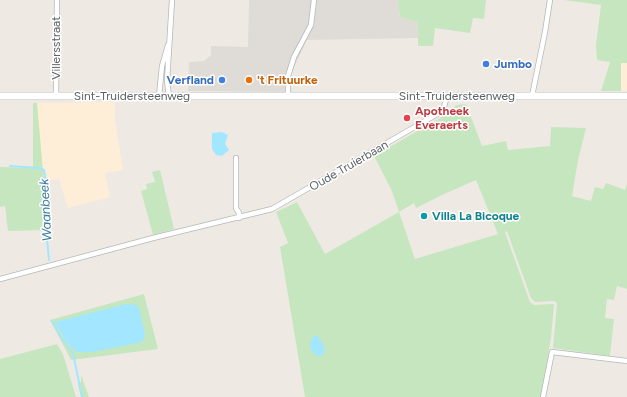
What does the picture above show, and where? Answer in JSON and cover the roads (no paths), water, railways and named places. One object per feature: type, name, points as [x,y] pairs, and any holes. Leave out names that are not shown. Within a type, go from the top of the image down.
[{"type":"main road","name":"Sint-Truidersteenweg","points":[[0,96],[627,96]]},
{"type":"street","name":"Villersstraat","points":[[56,0],[56,96]]},
{"type":"street","points":[[169,96],[167,82],[170,54],[169,41],[172,0]]},
{"type":"street","points":[[288,96],[288,76],[294,57],[311,25],[314,0]]},
{"type":"street","points":[[532,96],[550,0]]},
{"type":"street","points":[[159,96],[162,66],[169,41]]},
{"type":"street","name":"Oude Truierbaan","points":[[0,279],[153,238],[259,214],[276,208],[439,113],[444,108],[447,96]]},
{"type":"street","points":[[236,158],[236,208],[239,213],[239,218]]},
{"type":"street","points":[[544,397],[552,352],[627,361]]},
{"type":"water","points":[[222,132],[228,135],[225,144],[229,150],[222,156],[216,155],[212,149],[212,133]]},
{"type":"water","points":[[126,304],[137,305],[140,312],[145,335],[142,342],[93,352],[77,352],[66,341],[55,322]]},
{"type":"water","points":[[314,335],[320,339],[325,351],[322,356],[317,356],[310,347]]},
{"type":"waterway","name":"Waanbeek","points":[[10,166],[39,168],[44,170],[46,182],[46,228],[49,260]]},
{"type":"waterway","name":"Waanbeek","points":[[52,321],[62,339],[73,353],[82,397]]},
{"type":"place","name":"Jumbo","points":[[486,64]]},
{"type":"place","name":"Verfland","points":[[222,80]]},
{"type":"place","name":"'t Frituurke","points":[[249,80]]},
{"type":"place","name":"Apotheek Everaerts","points":[[407,118]]},
{"type":"place","name":"Villa La Bicoque","points":[[424,216]]}]
